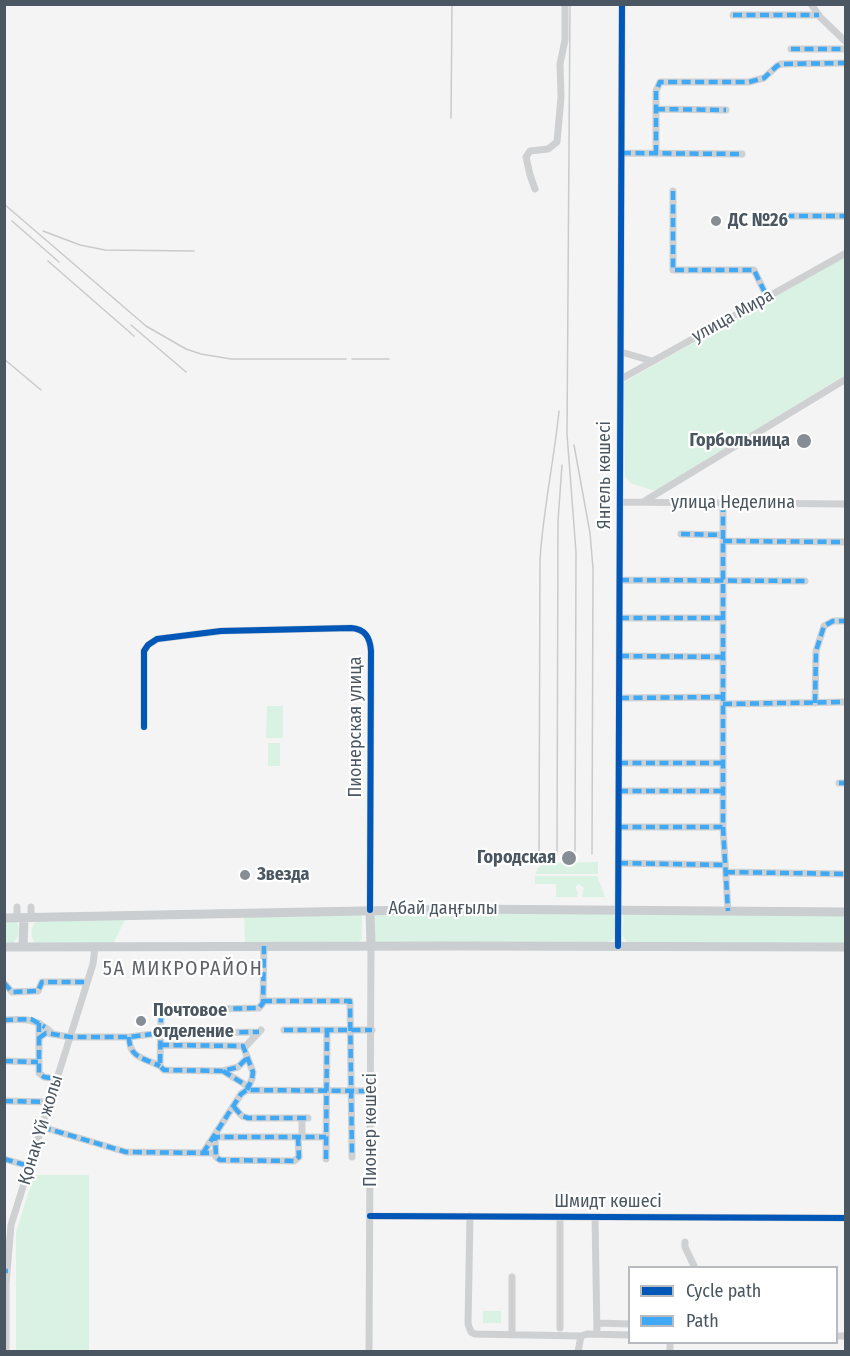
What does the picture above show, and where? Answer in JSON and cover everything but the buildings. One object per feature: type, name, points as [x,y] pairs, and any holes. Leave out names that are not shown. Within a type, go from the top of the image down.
[{"type":"main road","name":"Абай даңғылы","points":[[4,918],[370,910],[846,912]]},
{"type":"main road","name":"Пионерская улица","points":[[370,910],[371,946]]},
{"type":"main road","points":[[23,947],[24,918]]},
{"type":"main road","name":"Абай даңғылы","points":[[4,947],[846,947]]},
{"type":"street","points":[[535,189],[526,157],[530,151],[548,149],[557,141],[561,97],[560,64],[565,40],[565,4]]},
{"type":"street","points":[[811,4],[846,42]]},
{"type":"street","name":"Янгель көшесі","points":[[618,946],[624,5]]},
{"type":"street","points":[[733,15],[819,15]]},
{"type":"street","points":[[791,49],[846,49]]},
{"type":"street","points":[[656,154],[657,87],[664,80],[749,82],[764,78],[781,64],[846,63]]},
{"type":"street","points":[[656,109],[726,110]]},
{"type":"street","points":[[622,153],[742,154]]},
{"type":"street","points":[[673,191],[673,270],[754,270],[767,297]]},
{"type":"street","points":[[772,216],[846,216]]},
{"type":"street","name":"улица Мира","points":[[621,379],[846,253]]},
{"type":"street","points":[[621,352],[652,361]]},
{"type":"street","points":[[643,502],[846,379]]},
{"type":"street","name":"улица Неделина","points":[[620,502],[846,504]]},
{"type":"street","points":[[723,503],[723,827],[728,910]]},
{"type":"street","points":[[681,534],[723,538],[846,542]]},
{"type":"street","points":[[620,580],[805,581]]},
{"type":"street","points":[[620,618],[723,618]]},
{"type":"street","points":[[815,703],[816,651],[824,626],[833,621],[846,621]]},
{"type":"street","name":"Пионерская улица","points":[[144,727],[144,651],[157,639],[221,631],[351,628],[362,630],[369,638],[371,651],[370,910]]},
{"type":"street","points":[[620,656],[723,657]]},
{"type":"street","points":[[620,698],[846,702]]},
{"type":"street","points":[[619,763],[723,763]]},
{"type":"street","points":[[619,791],[723,791]]},
{"type":"street","points":[[619,827],[723,827]]},
{"type":"street","points":[[619,863],[846,874]]},
{"type":"street","points":[[17,907],[24,918],[31,907]]},
{"type":"street","points":[[160,1066],[161,1016],[169,1011],[259,1008],[263,1001],[264,946]]},
{"type":"street","name":"Пионер көшесі","points":[[369,1352],[371,946]]},
{"type":"street","name":"Қонақ Үй жолы","points":[[6,1352],[6,1271],[11,1225],[87,982],[95,947]]},
{"type":"street","points":[[4,983],[12,992],[38,991],[42,982],[87,982]]},
{"type":"street","points":[[263,1001],[350,1001],[352,1157]]},
{"type":"street","points":[[4,1020],[31,1019],[52,1034]]},
{"type":"street","points":[[39,1023],[38,1062],[41,1076],[56,1079]]},
{"type":"street","points":[[284,1030],[372,1030]]},
{"type":"street","points":[[326,1159],[327,1030]]},
{"type":"street","points":[[39,1038],[46,1033],[70,1037],[129,1037],[160,1033],[261,1031],[244,1048]]},
{"type":"street","points":[[129,1037],[132,1052],[168,1071],[223,1071],[238,1067],[246,1059]]},
{"type":"street","points":[[160,1045],[241,1045],[244,1048],[246,1059],[253,1072],[252,1079],[248,1089],[241,1094],[203,1153]]},
{"type":"street","points":[[4,1061],[38,1062]]},
{"type":"street","points":[[223,1071],[248,1089],[371,1091]]},
{"type":"street","points":[[4,1101],[50,1102]]},
{"type":"street","points":[[215,1137],[215,1153],[220,1160],[294,1161],[299,1157],[300,1137],[305,1118],[248,1118],[242,1116],[234,1107]]},
{"type":"street","points":[[42,1127],[126,1152],[215,1153]]},
{"type":"street","points":[[215,1137],[326,1137]]},
{"type":"street","points":[[6,1160],[29,1166]]},
{"type":"street","name":"Шмидт көшесі","points":[[370,1216],[846,1218]]},
{"type":"street","points":[[470,1216],[469,1329],[475,1334],[628,1335]]},
{"type":"street","points":[[560,1217],[560,1328]]},
{"type":"street","points":[[596,1217],[597,1334]]},
{"type":"street","points":[[685,1242],[687,1252],[694,1266]]},
{"type":"street","points":[[512,1277],[512,1335]]},
{"type":"street","points":[[597,1323],[628,1324]]},
{"type":"street","points":[[578,1352],[581,1336]]},
{"type":"green space","points":[[845,257],[845,375],[655,491],[630,483],[625,477],[624,384],[626,381]]},
{"type":"green space","points":[[267,706],[283,706],[283,738],[266,738]]},
{"type":"green space","points":[[268,743],[280,743],[280,766],[268,766]]},
{"type":"green space","points":[[598,862],[598,874],[535,874],[539,867],[546,863]]},
{"type":"green space","points":[[535,876],[597,876],[605,897],[582,897],[584,888],[579,884],[575,888],[578,893],[577,897],[556,897],[556,884],[535,884]]},
{"type":"green space","points":[[358,913],[362,916],[362,939],[357,943],[245,943],[244,914]]},
{"type":"green space","points":[[375,913],[611,913],[615,918],[614,939],[607,943],[379,943],[375,941]]},
{"type":"green space","points":[[624,914],[845,914],[845,945],[628,943],[622,935]]},
{"type":"green space","points":[[126,918],[113,944],[36,944],[32,935],[36,921]]},
{"type":"green space","points":[[16,921],[19,930],[17,938],[13,943],[5,943],[4,922]]},
{"type":"green space","points":[[34,1175],[89,1175],[89,1351],[16,1351],[16,1232]]},
{"type":"green space","points":[[483,1311],[501,1311],[501,1323],[483,1323]]},
{"type":"railway","points":[[451,118],[452,4]]},
{"type":"railway","points":[[570,4],[567,434],[576,552],[575,855]]},
{"type":"railway","points":[[4,204],[146,326],[186,349],[231,359],[346,359]]},
{"type":"railway","points":[[12,221],[59,262]]},
{"type":"railway","points":[[43,231],[80,245],[105,250],[194,251]]},
{"type":"railway","points":[[48,261],[134,336]]},
{"type":"railway","points":[[131,325],[186,372]]},
{"type":"railway","points":[[4,359],[41,390]]},
{"type":"railway","points":[[352,359],[389,359]]},
{"type":"railway","points":[[539,855],[540,560],[559,411]]},
{"type":"railway","points":[[574,445],[590,533],[593,568],[592,854]]},
{"type":"railway","points":[[557,855],[558,521],[562,465]]},
{"type":"marked path","points":[[733,15],[819,15]]},
{"type":"marked path","points":[[791,49],[846,49]]},
{"type":"marked path","points":[[656,154],[656,91],[660,82],[749,82],[764,78],[781,64],[846,63]]},
{"type":"marked path","points":[[656,109],[726,110]]},
{"type":"marked path","points":[[622,153],[742,154]]},
{"type":"marked path","points":[[673,191],[673,270],[754,270],[767,297]]},
{"type":"marked path","points":[[772,216],[846,216]]},
{"type":"marked path","points":[[723,503],[723,827],[728,911]]},
{"type":"marked path","points":[[681,534],[723,535]]},
{"type":"marked path","points":[[723,541],[846,542]]},
{"type":"marked path","points":[[620,580],[805,581]]},
{"type":"marked path","points":[[620,618],[723,618]]},
{"type":"marked path","points":[[815,703],[816,651],[824,626],[833,621],[846,621]]},
{"type":"marked path","points":[[620,656],[723,657]]},
{"type":"marked path","points":[[620,698],[723,697]]},
{"type":"marked path","points":[[723,704],[846,702]]},
{"type":"marked path","points":[[619,763],[723,763]]},
{"type":"marked path","points":[[839,783],[846,783]]},
{"type":"marked path","points":[[619,791],[723,791]]},
{"type":"marked path","points":[[619,827],[723,827]]},
{"type":"marked path","points":[[619,863],[725,865]]},
{"type":"marked path","points":[[726,872],[846,874]]},
{"type":"marked path","points":[[246,1059],[238,1067],[223,1071],[164,1070],[160,1066],[161,1016],[164,1012],[173,1010],[259,1008],[263,1003],[264,946]]},
{"type":"marked path","points":[[4,983],[12,992],[38,991],[42,982],[87,982]]},
{"type":"marked path","points":[[263,1001],[350,1001],[352,1157]]},
{"type":"marked path","points":[[4,1020],[31,1019],[45,1027]]},
{"type":"marked path","points":[[39,1023],[39,1073],[44,1077],[56,1079]]},
{"type":"marked path","points":[[284,1030],[372,1030]]},
{"type":"marked path","points":[[326,1159],[327,1030]]},
{"type":"marked path","points":[[39,1038],[46,1033],[70,1037],[129,1037],[160,1033],[259,1032]]},
{"type":"marked path","points":[[129,1037],[132,1049],[138,1056],[160,1066]]},
{"type":"marked path","points":[[160,1045],[243,1046],[253,1072],[247,1090]]},
{"type":"marked path","points":[[4,1061],[38,1062]]},
{"type":"marked path","points":[[223,1071],[249,1087]]},
{"type":"marked path","points":[[203,1153],[241,1094],[247,1090],[371,1091]]},
{"type":"marked path","points":[[4,1101],[50,1102]]},
{"type":"marked path","points":[[234,1107],[242,1116],[248,1118],[308,1118]]},
{"type":"marked path","points":[[42,1127],[126,1152],[209,1153]]},
{"type":"marked path","points":[[298,1137],[299,1157],[294,1161],[220,1160],[216,1157],[215,1137],[326,1137]]},
{"type":"marked path","points":[[4,1159],[29,1166]]},
{"type":"cycle path","points":[[618,946],[622,4]]},
{"type":"cycle path","points":[[144,727],[144,651],[157,639],[221,631],[351,628],[363,632],[368,638],[371,651],[370,910]]},
{"type":"cycle path","points":[[370,1216],[846,1218]]},
{"type":"place","name":"ДС №26","points":[[716,221]]},
{"type":"place","name":"Горбольница","points":[[804,441]]},
{"type":"place","name":"Городская","points":[[569,858]]},
{"type":"place","name":"Звезда","points":[[245,875]]},
{"type":"place","name":"Почтовое отделение","points":[[141,1021]]},
{"type":"district","name":"5А МИКРОРАЙОН","points":[[183,969]]}]
